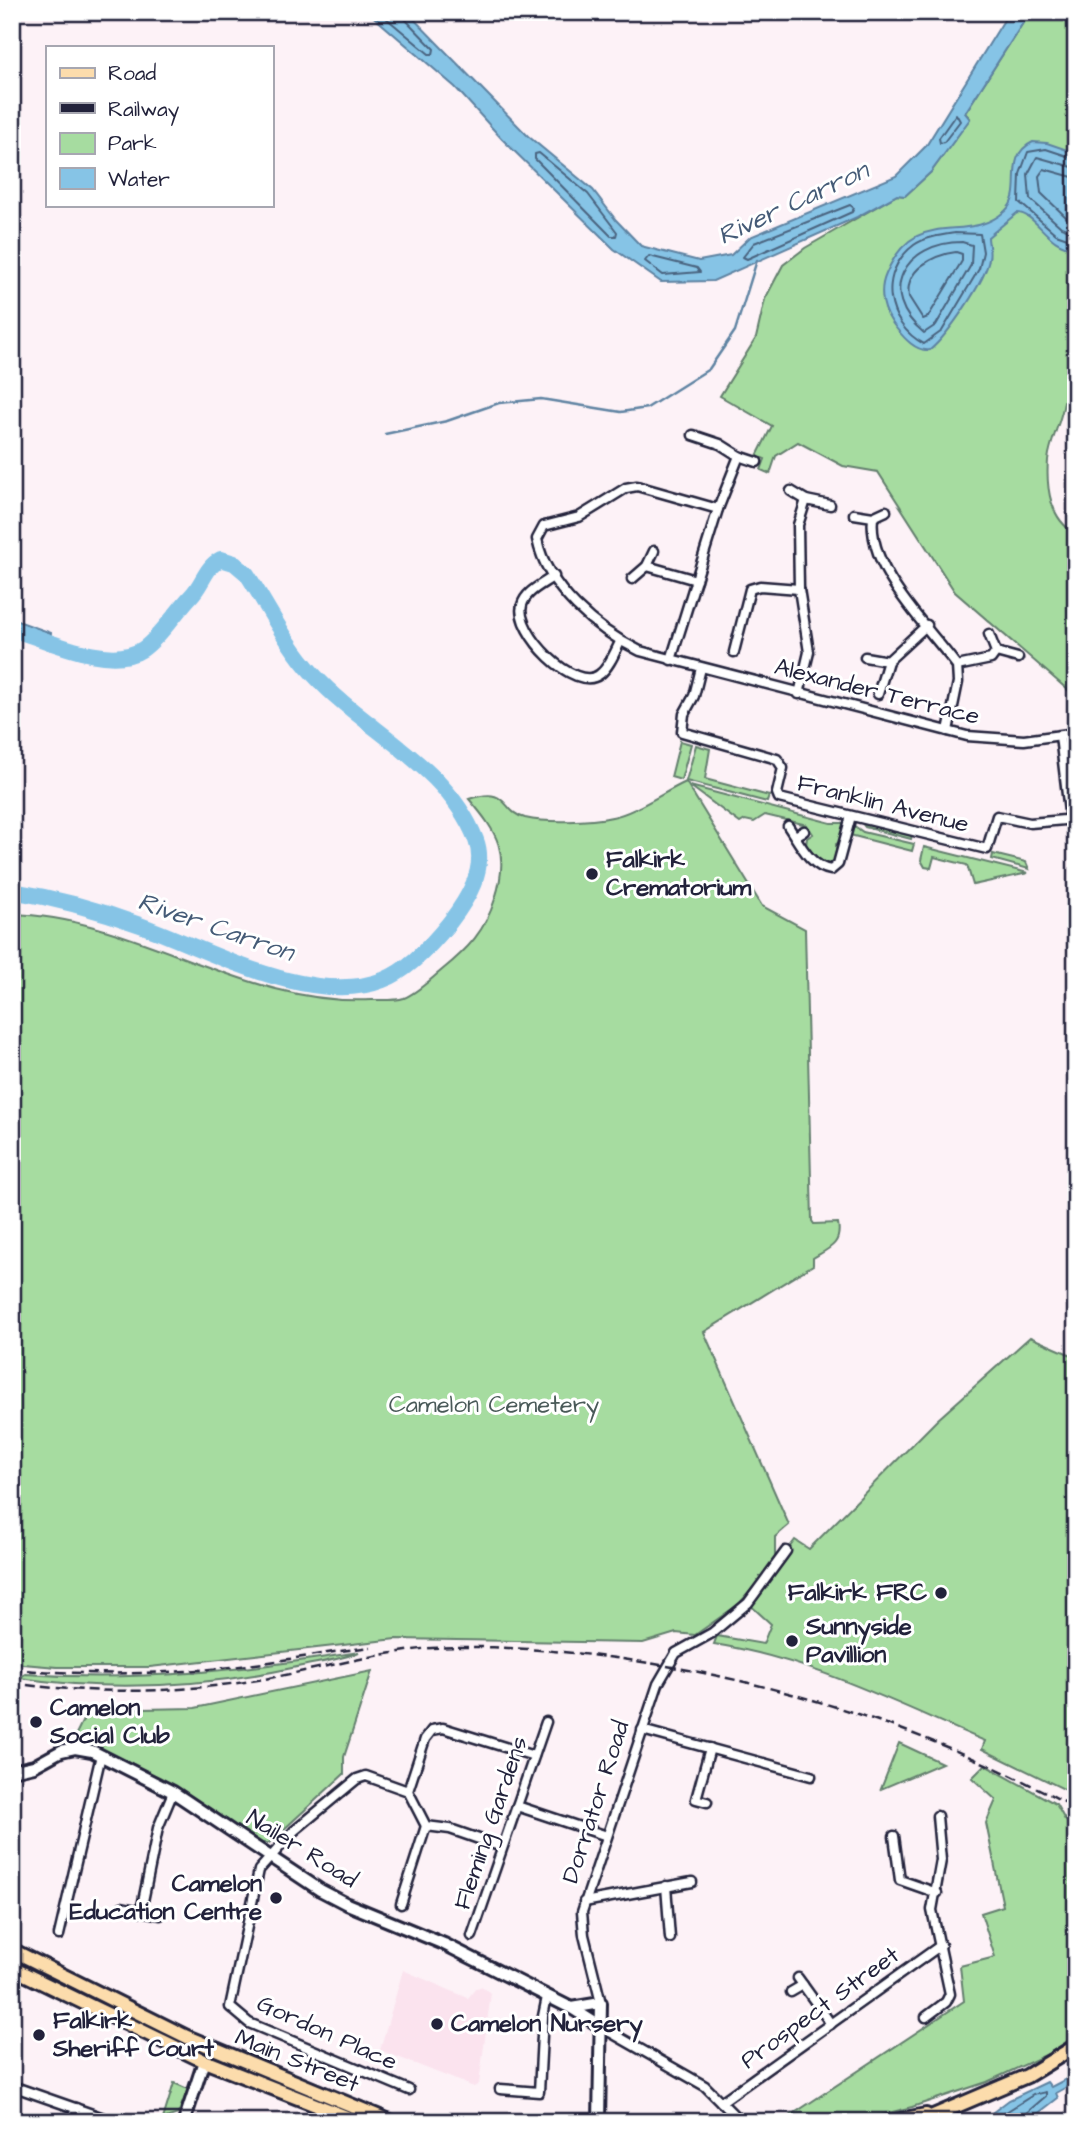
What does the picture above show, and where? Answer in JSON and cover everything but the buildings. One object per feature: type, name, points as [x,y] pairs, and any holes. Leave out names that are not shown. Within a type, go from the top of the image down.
[{"type":"main road","name":"Main Street","points":[[12,1950],[187,2037],[392,2122]]},
{"type":"main road","name":"Main Street","points":[[12,1968],[204,2061],[359,2122]]},
{"type":"main road","name":"Main Street","points":[[187,2037],[202,2049],[204,2061]]},
{"type":"main road","points":[[919,2122],[1027,2076],[1076,2046]]},
{"type":"main road","points":[[889,2122],[933,2114]]},
{"type":"street","points":[[693,435],[720,444],[739,456],[757,462]]},
{"type":"street","points":[[671,660],[718,509],[739,456]]},
{"type":"street","name":"Alexander Terrace","points":[[718,509],[648,488],[625,488],[579,517],[540,530],[539,548],[554,576],[593,622],[620,642],[671,660],[948,731],[1006,741],[1076,733]]},
{"type":"street","points":[[791,491],[806,500],[830,505]]},
{"type":"street","points":[[799,694],[809,652],[799,589],[798,525],[806,500]]},
{"type":"street","points":[[854,514],[873,517],[886,511]]},
{"type":"street","points":[[873,517],[872,528],[879,559],[957,666],[958,681],[948,731]]},
{"type":"street","points":[[632,579],[647,566],[654,551]]},
{"type":"street","points":[[647,566],[696,580]]},
{"type":"street","points":[[554,576],[526,597],[521,614],[528,633],[550,657],[573,676],[590,679],[606,668],[620,642]]},
{"type":"street","points":[[734,652],[750,589],[760,586],[799,589]]},
{"type":"street","points":[[878,694],[888,662],[927,625]]},
{"type":"street","points":[[989,634],[996,652]]},
{"type":"street","points":[[957,666],[991,659],[996,652]]},
{"type":"street","points":[[996,652],[1018,658]]},
{"type":"street","points":[[865,657],[888,662]]},
{"type":"street","name":"Franklin Avenue","points":[[701,668],[694,696],[684,714],[682,732],[777,759],[783,768],[777,793],[779,797],[987,849],[997,816],[1030,822],[1073,820]]},
{"type":"street","points":[[1060,736],[1073,820]]},
{"type":"street","points":[[788,826],[819,866],[836,869],[851,816]]},
{"type":"street","points":[[795,836],[804,831]]},
{"type":"street","name":"Dorrator Road","points":[[599,2122],[603,2028],[601,2003],[584,1935],[584,1902],[658,1684],[676,1653],[737,1615],[786,1551]]},
{"type":"street","name":"Fleming Gardens","points":[[472,1936],[546,1722]]},
{"type":"street","points":[[408,1791],[425,1739],[432,1730],[443,1728],[534,1756]]},
{"type":"street","points":[[642,1730],[811,1776]]},
{"type":"street","name":"Nailer Road","points":[[12,1771],[23,1770],[61,1751],[75,1748],[101,1755],[173,1792],[327,1893],[444,1944],[571,2008],[603,2028]]},
{"type":"street","points":[[707,1802],[696,1799],[710,1748]]},
{"type":"street","points":[[59,1935],[101,1755]]},
{"type":"street","points":[[271,1855],[294,1831],[357,1780],[366,1776],[408,1791],[426,1826],[401,1905]]},
{"type":"street","points":[[141,1911],[158,1828],[173,1792]]},
{"type":"street","points":[[517,1806],[607,1836]]},
{"type":"street","points":[[926,2017],[946,2002],[950,1994],[932,1910],[941,1860],[937,1816]]},
{"type":"street","points":[[426,1826],[450,1829],[502,1847]]},
{"type":"street","points":[[894,1836],[900,1880],[937,1893]]},
{"type":"street","name":"Gordon Place","points":[[271,1855],[259,1870],[230,2007],[249,2023],[409,2090]]},
{"type":"street","points":[[584,1902],[692,1882]]},
{"type":"street","points":[[666,1886],[670,1938]]},
{"type":"street","points":[[122,1906],[160,1915]]},
{"type":"street","name":"Prospect Street","points":[[722,2102],[941,1945]]},
{"type":"street","points":[[791,1992],[801,1981],[831,2024]]},
{"type":"street","points":[[500,2088],[539,2092],[543,2016],[547,1997]]},
{"type":"street","points":[[571,2008],[601,2003]]},
{"type":"street","points":[[603,2028],[705,2086],[741,2122]]},
{"type":"street","points":[[184,2122],[204,2061]]},
{"type":"street","points":[[12,2086],[115,2122]]},
{"type":"street","points":[[71,2122],[76,2108]]},
{"type":"shaded area","name":"Camelon Nursery","points":[[403,1970],[468,1998],[476,1988],[481,1987],[491,1993],[479,2084],[474,2087],[380,2050]]},
{"type":"green space","points":[[1030,12],[1076,12],[1076,394],[1064,401],[1049,453],[1048,470],[1049,492],[1055,512],[1067,528],[1076,533],[1076,697],[955,592],[878,472],[843,466],[798,442],[776,456],[770,474],[761,470],[765,459],[757,456],[772,426],[720,396],[756,338],[765,299],[783,265],[805,248],[897,195],[905,196],[931,172],[970,118],[965,113]]},
{"type":"green space","points":[[680,741],[691,744],[681,780],[671,777]]},
{"type":"green space","points":[[696,745],[710,749],[705,779],[769,796],[767,802],[686,781]]},
{"type":"green space","name":"Camelon Cemetery","points":[[686,782],[762,906],[805,929],[812,1221],[814,1224],[838,1223],[838,1236],[833,1245],[813,1258],[813,1265],[704,1332],[789,1525],[775,1537],[775,1562],[739,1604],[695,1635],[676,1633],[643,1643],[396,1639],[150,1667],[57,1667],[12,1663],[12,914],[58,919],[103,930],[279,990],[325,998],[400,999],[424,986],[468,947],[481,930],[495,899],[501,869],[498,844],[487,822],[469,799],[498,797],[517,815],[534,820],[592,820],[630,811]]},
{"type":"green space","points":[[690,786],[831,823],[845,823],[840,842],[836,844],[836,859],[829,865],[814,857],[806,845],[807,838],[813,834],[807,825],[765,815],[754,822],[745,820],[740,823]]},
{"type":"green space","points":[[861,822],[912,835],[911,839],[865,827]]},
{"type":"green space","points":[[853,825],[863,832],[914,844],[912,851],[850,835]]},
{"type":"green space","points":[[924,847],[1028,873],[973,885],[967,865],[934,857],[931,868],[925,867],[921,860]]},
{"type":"green space","points":[[993,854],[1026,862],[1029,869],[992,859]]},
{"type":"green space","points":[[1030,1337],[1076,1357],[1076,1795],[982,1749],[985,1741],[852,1684],[784,1660],[714,1644],[717,1636],[763,1644],[771,1624],[748,1603],[795,1540],[809,1549],[937,1420]]},
{"type":"green space","points":[[359,1652],[267,1673],[161,1685],[90,1685],[20,1678],[25,1674],[110,1676],[193,1673]]},
{"type":"green space","points":[[372,1671],[344,1757],[344,1774],[269,1843],[261,1843],[176,1788],[75,1736],[88,1710],[195,1708]]},
{"type":"green space","points":[[899,1743],[942,1763],[881,1789]]},
{"type":"green space","points":[[985,1765],[1056,1804],[1065,1820],[1076,1827],[1076,2035],[1050,2053],[987,2082],[912,2107],[853,2122],[781,2122],[964,2001],[960,1966],[995,1957],[981,1913],[1003,1906],[986,1823],[996,1800],[972,1778]]},
{"type":"green space","points":[[174,2083],[188,2089],[178,2114],[163,2119]]},
{"type":"water","points":[[368,12],[407,12],[528,136],[593,190],[641,246],[699,261],[731,255],[750,237],[896,176],[926,146],[1009,12],[1030,12],[965,113],[970,119],[931,172],[905,196],[897,195],[857,217],[713,281],[661,282],[614,249],[502,139],[455,87]]},
{"type":"water","points":[[1033,142],[1047,143],[1076,153],[1076,248],[1057,243],[1031,218],[1017,213],[988,237],[990,253],[986,268],[955,321],[930,350],[915,347],[892,322],[883,302],[882,288],[886,274],[898,252],[912,239],[926,232],[974,226],[990,221],[1005,211],[1014,194],[1018,156],[1023,148]]},
{"type":"water","points":[[12,619],[51,633],[49,649],[12,634]]},
{"type":"water","points":[[1076,2074],[1076,2082],[1056,2093],[1058,2098],[1027,2122],[980,2122],[1009,2100],[1047,2082],[1051,2087]]},
{"type":"waterway","points":[[385,434],[447,421],[499,403],[541,399],[621,412],[647,408],[709,369],[735,331],[757,260]]},
{"type":"waterway","name":"River Carron","points":[[12,629],[78,651],[114,657],[129,655],[143,649],[156,637],[216,562],[221,559],[234,563],[247,574],[286,639],[314,675],[446,790],[463,814],[479,851],[474,884],[450,922],[428,947],[392,976],[355,987],[324,987],[260,972],[109,914],[12,891]]},
{"type":"railway","points":[[12,1669],[91,1673],[170,1672],[241,1666],[371,1647]]},
{"type":"railway","points":[[12,1683],[107,1691],[170,1690],[233,1684],[369,1657],[432,1648],[512,1648],[591,1655],[718,1676],[841,1709],[960,1753],[1076,1808]]},
{"type":"place","name":"Falkirk Crematorium","points":[[592,874]]},
{"type":"place","name":"Falkirk FRC","points":[[941,1593]]},
{"type":"place","name":"Sunnyside Pavillion","points":[[792,1641]]},
{"type":"place","name":"Camelon Social Club","points":[[36,1722]]},
{"type":"place","name":"Camelon Education Centre","points":[[276,1898]]},
{"type":"place","name":"Camelon Nursery","points":[[437,2024]]},
{"type":"place","name":"Falkirk Sheriff Court","points":[[39,2035]]}]
